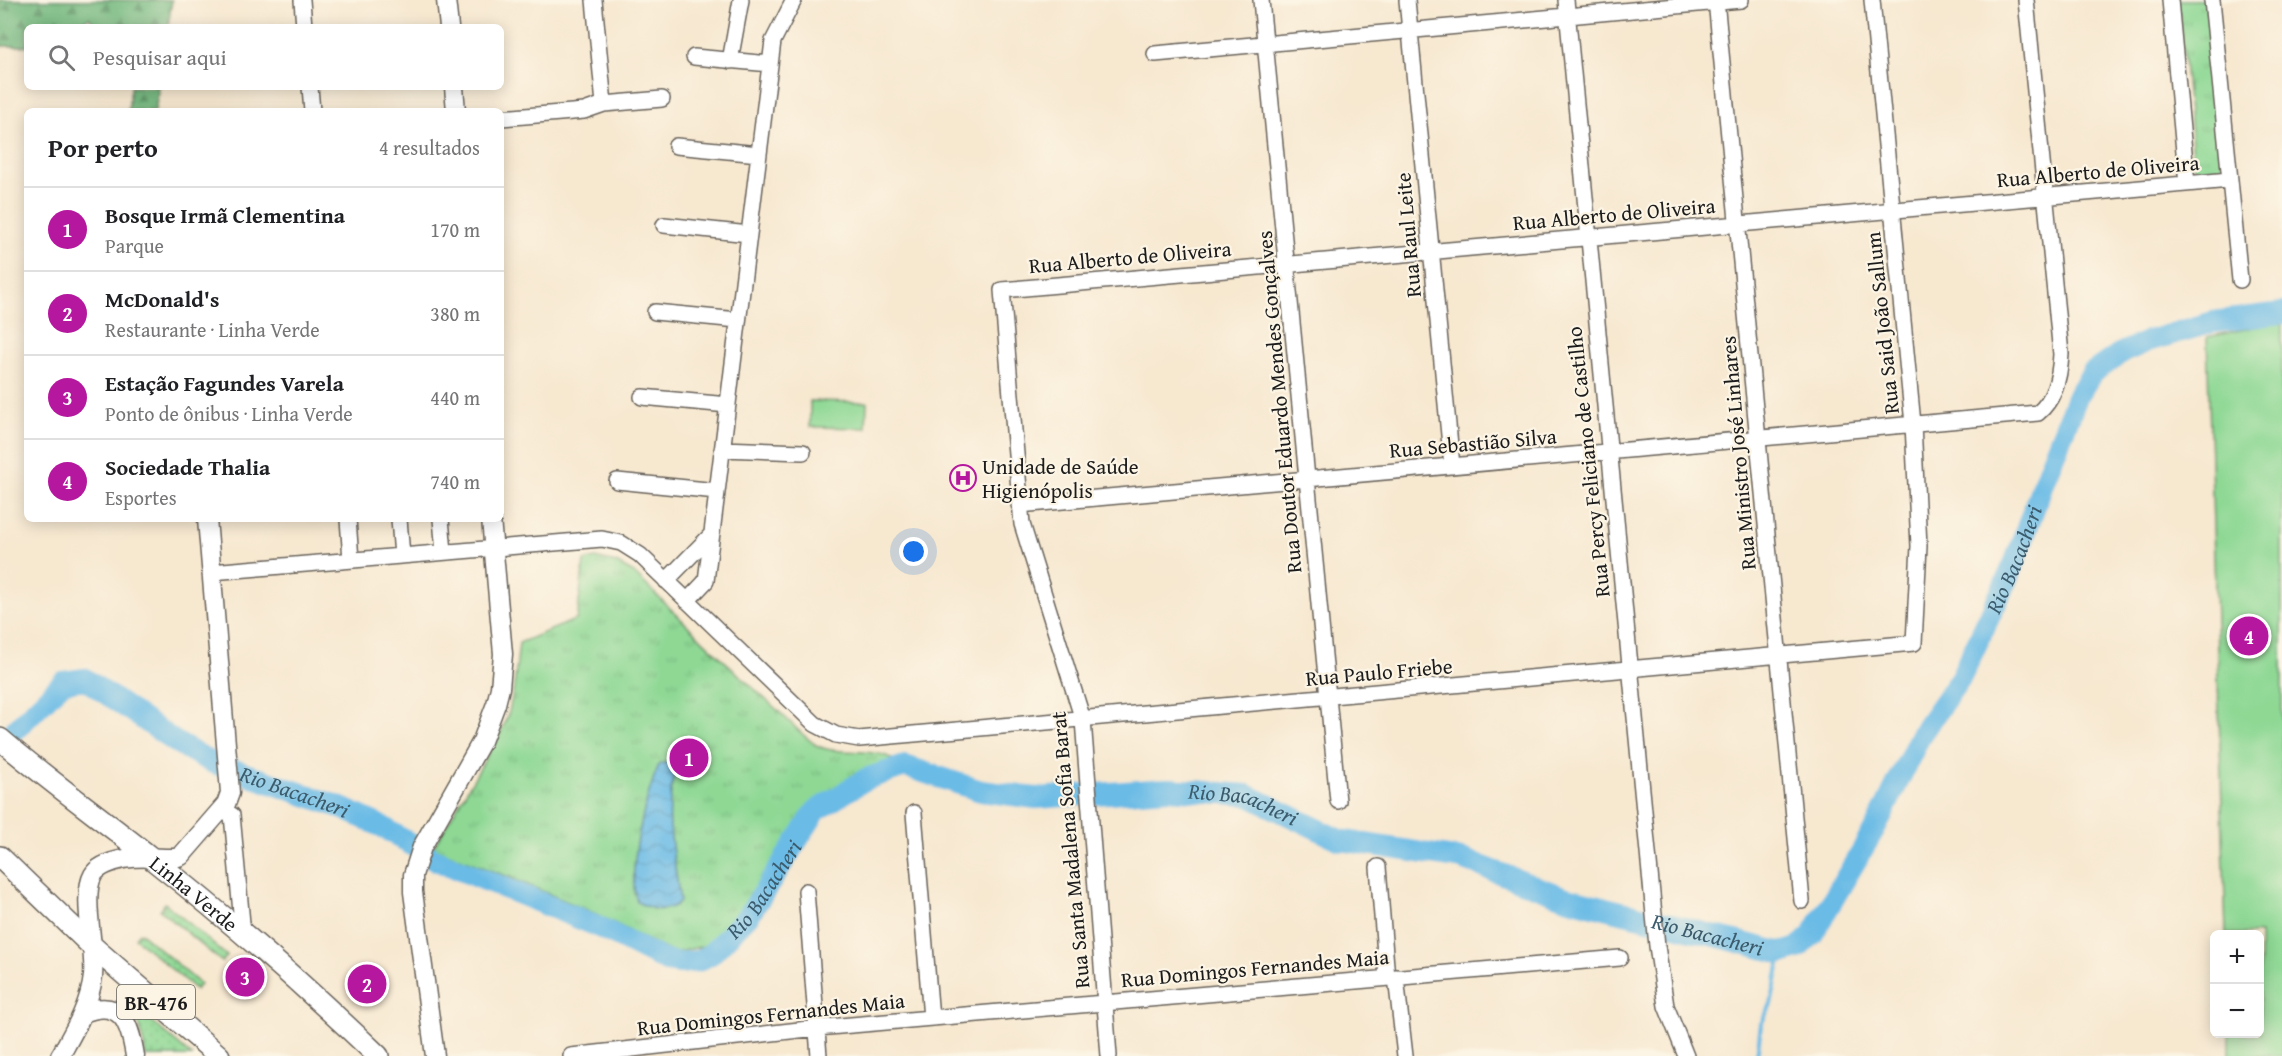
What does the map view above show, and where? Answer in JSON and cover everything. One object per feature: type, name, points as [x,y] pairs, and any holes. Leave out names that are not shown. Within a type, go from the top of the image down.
[{"type":"highway","name":"Linha Verde","points":[[0,739],[243,934],[378,1056]]},
{"type":"highway","name":"BR-476","points":[[0,857],[93,947],[219,1056]]},
{"type":"main road","points":[[446,0],[449,24]]},
{"type":"main road","points":[[454,90],[456,108]]},
{"type":"main road","points":[[60,1056],[83,1013],[93,979],[89,898],[93,874],[114,862],[135,858],[175,858],[186,852],[226,804],[230,792],[207,522]]},
{"type":"main road","points":[[435,1056],[413,892],[413,875],[426,839],[482,741],[500,688],[502,654],[491,522]]},
{"type":"main road","points":[[83,1013],[102,1008],[123,1017],[131,1031],[135,1056]]},
{"type":"street","points":[[302,0],[304,24]]},
{"type":"street","points":[[594,0],[604,104]]},
{"type":"street","points":[[730,61],[741,0]]},
{"type":"street","points":[[211,572],[611,540],[630,548],[687,601],[706,581],[773,41],[794,0]]},
{"type":"street","name":"Rua Doutor Eduardo Mendes Gonçalves","points":[[1261,0],[1338,801]]},
{"type":"street","name":"Rua Raul Leite","points":[[1407,0],[1452,466]]},
{"type":"street","name":"Rua Percy Feliciano de Castilho","points":[[1564,0],[1657,946],[1666,1006],[1686,1056]]},
{"type":"street","points":[[1155,54],[1741,0]]},
{"type":"street","name":"Rua Said João Sallum","points":[[1872,0],[1913,424],[1919,546],[1914,643]]},
{"type":"street","points":[[2026,0],[2046,197]]},
{"type":"street","points":[[2170,0],[2187,184]]},
{"type":"street","points":[[2212,0],[2240,280]]},
{"type":"street","name":"Rua Ministro José Linhares","points":[[1716,1],[1802,901]]},
{"type":"street","points":[[694,57],[770,64]]},
{"type":"street","points":[[310,90],[312,108]]},
{"type":"street","points":[[504,118],[584,111],[604,104],[662,99]]},
{"type":"street","points":[[676,146],[759,154]]},
{"type":"street","name":"Rua Alberto de Oliveira","points":[[1002,290],[2230,180]]},
{"type":"street","name":"Rua Sebastião Silva","points":[[1019,505],[2038,413],[2045,408],[2054,388],[2061,354],[2046,197]]},
{"type":"street","points":[[664,225],[749,234]]},
{"type":"street","name":"Rua Santa Madalena Sofia Barat","points":[[1002,290],[1019,505],[1026,541],[1083,720],[1109,1056]]},
{"type":"street","points":[[656,312],[738,320]]},
{"type":"street","points":[[642,397],[728,405]]},
{"type":"street","points":[[722,449],[803,452]]},
{"type":"street","points":[[617,481],[717,491]]},
{"type":"street","points":[[348,522],[351,560]]},
{"type":"street","points":[[399,522],[402,556]]},
{"type":"street","points":[[441,522],[444,552]]},
{"type":"street","points":[[666,581],[712,534]]},
{"type":"street","name":"Rua Paulo Friebe","points":[[687,601],[815,724],[847,738],[871,738],[1083,720],[1914,643]]},
{"type":"street","points":[[914,813],[931,1018]]},
{"type":"street","points":[[232,815],[243,934]]},
{"type":"street","points":[[1378,867],[1392,978],[1405,1056]]},
{"type":"street","points":[[806,891],[819,1056]]},
{"type":"street","name":"Rua Domingos Fernandes Maia","points":[[571,1056],[817,1028],[1620,958]]},
{"type":"green space","points":[[0,0],[172,0],[168,24],[95,24],[89,18],[78,24],[24,24],[24,46],[0,46]]},
{"type":"green space","points":[[2178,0],[2207,0],[2223,172],[2195,175]]},
{"type":"green space","points":[[131,90],[158,90],[156,108],[128,108]]},
{"type":"green space","points":[[2282,323],[2282,1056],[2229,1056],[2229,1038],[2264,1038],[2264,930],[2226,930],[2207,337]]},
{"type":"green space","points":[[810,401],[867,402],[866,428],[810,427]]},
{"type":"green space","points":[[595,558],[616,563],[634,573],[813,743],[838,751],[884,755],[893,759],[899,766],[865,777],[815,810],[746,905],[709,945],[673,953],[596,914],[433,848],[500,734],[509,712],[519,643],[577,619],[584,561]]},
{"type":"green space","points":[[165,903],[227,956],[222,962],[160,910]]},
{"type":"green space","points":[[140,932],[200,984],[196,990],[135,938]]},
{"type":"green space","points":[[129,1002],[192,1056],[146,1056],[136,1016],[126,1005]]},
{"type":"water","points":[[678,760],[670,797],[670,831],[680,902],[675,906],[659,910],[637,902],[634,888],[636,853],[643,813],[659,764]]},
{"type":"waterway","name":"Rio Bacacheri","points":[[0,745],[63,682],[85,679],[177,743],[211,762],[337,806],[383,827],[436,860],[595,925],[666,961],[680,963],[698,961],[711,954],[749,915],[816,811],[866,779],[905,766],[981,791],[1036,798],[1169,789],[1247,795],[1340,840],[1462,859],[1566,898],[1782,953],[1798,948],[1812,935],[1877,825],[1921,734],[1961,677],[2015,562],[2077,397],[2092,373],[2119,354],[2148,341],[2213,322],[2282,313]]},
{"type":"waterway","points":[[1757,1056],[1761,1024],[1771,1004],[1782,953]]},
{"type":"place","name":"Unidade de Saúde Higienópolis","points":[[963,478]]},
{"type":"place","name":"Sociedade Thalia","points":[[2249,636]]},
{"type":"place","name":"Bosque Irmã Clementina","points":[[689,758]]},
{"type":"place","name":"Estação Fagundes Varela","points":[[245,977]]},
{"type":"place","name":"McDonald's","points":[[367,984]]}]
